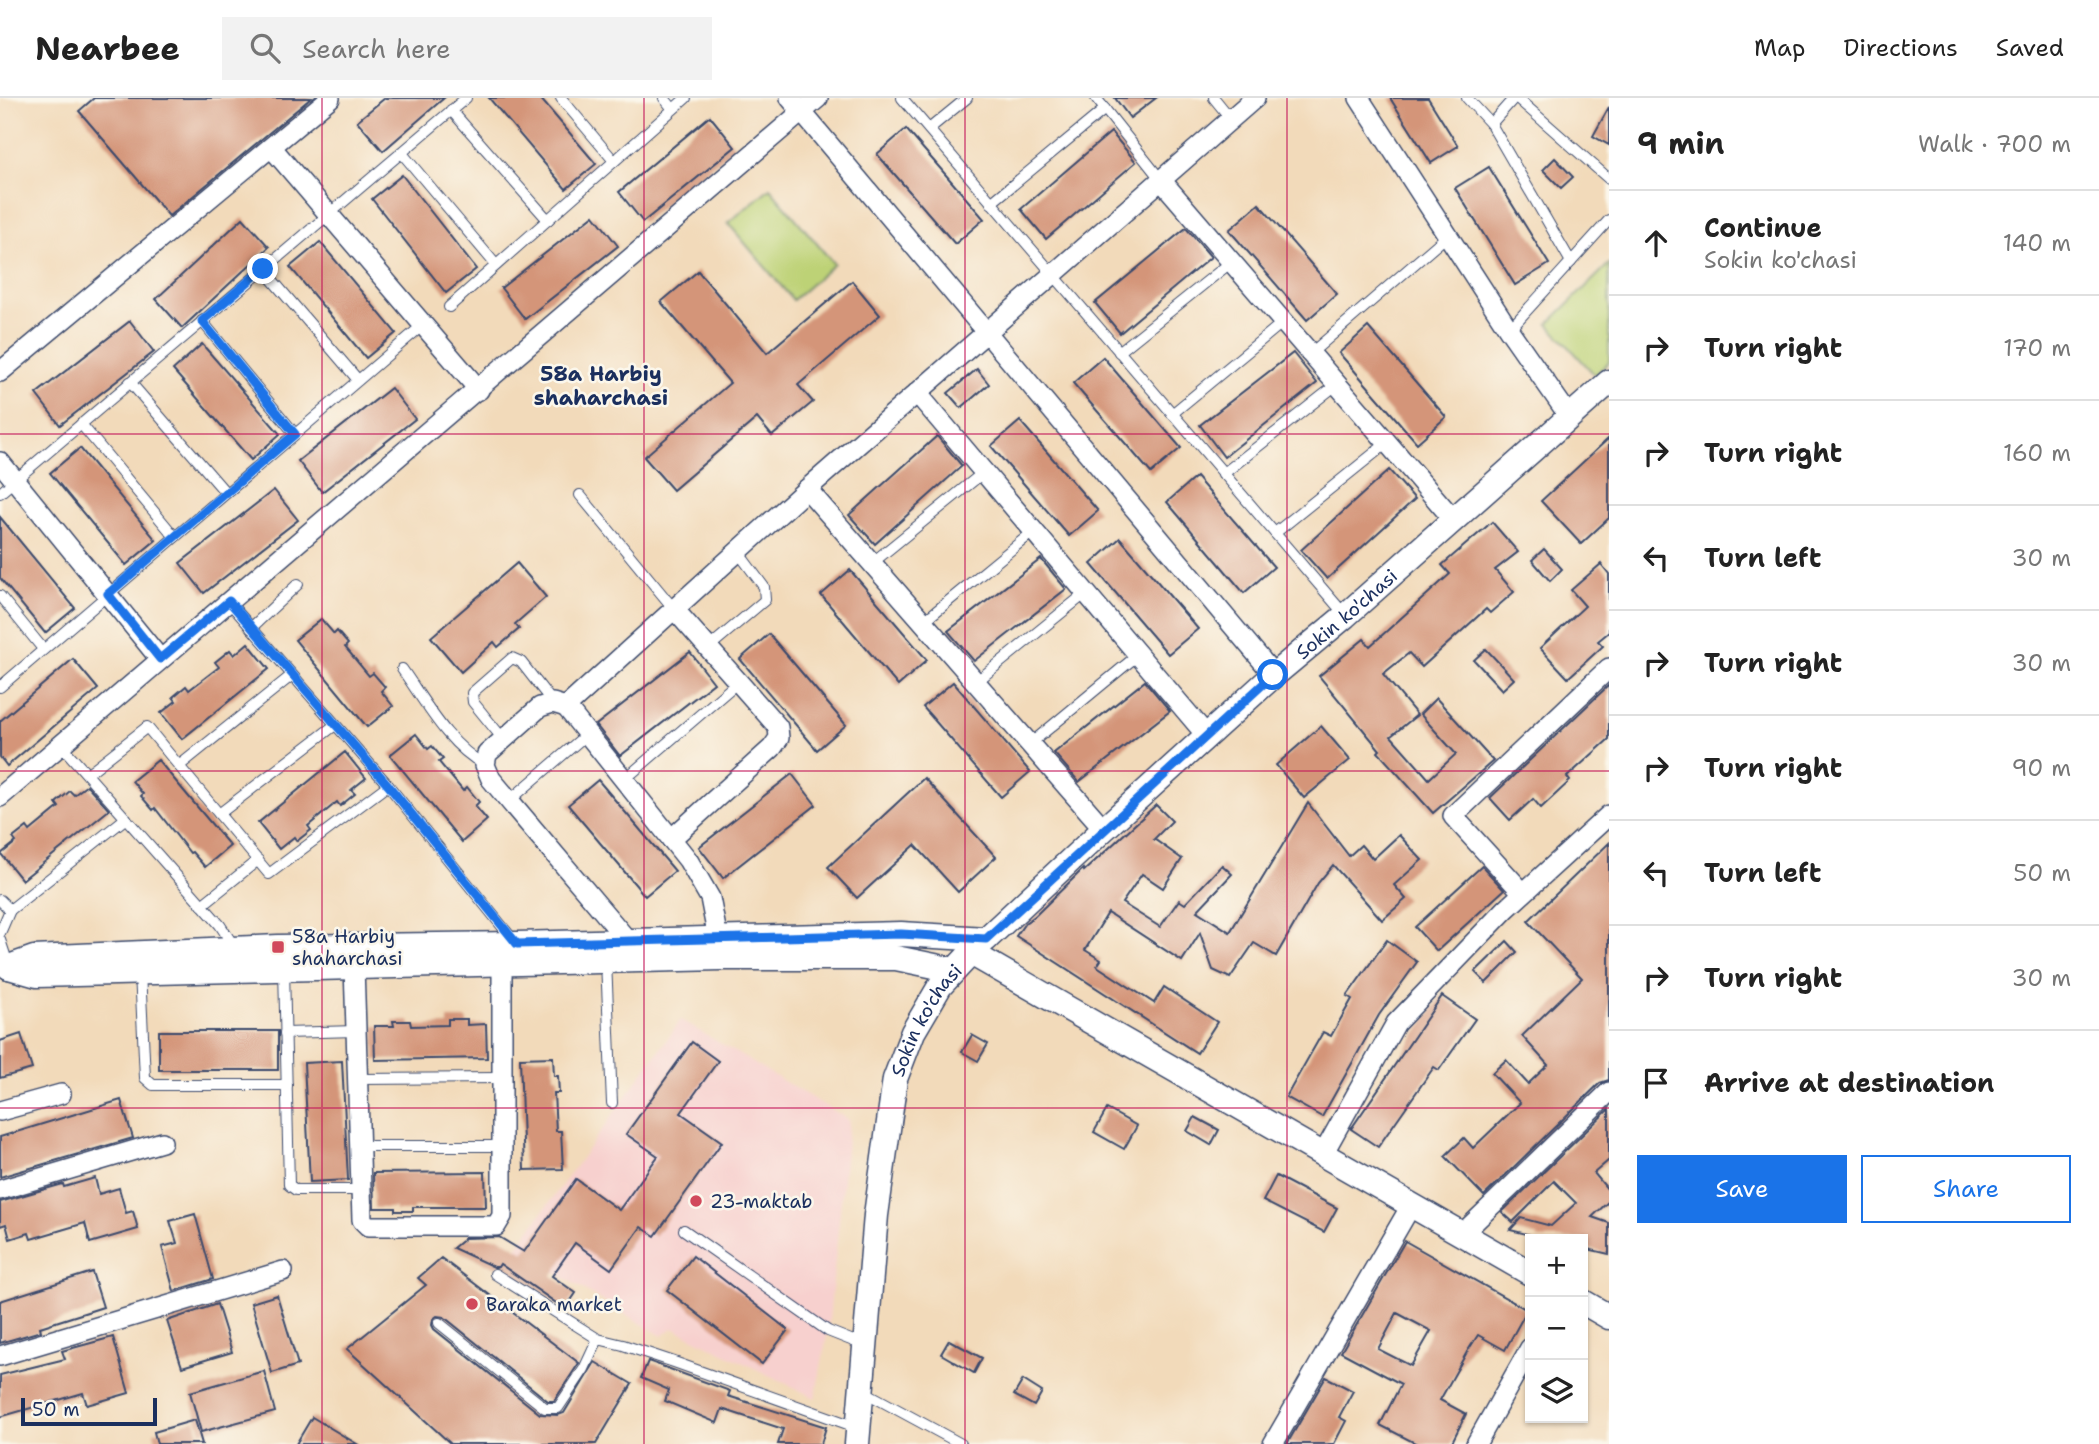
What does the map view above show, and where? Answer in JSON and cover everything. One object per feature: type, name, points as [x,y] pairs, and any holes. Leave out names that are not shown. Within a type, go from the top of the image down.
[{"type":"street","points":[[0,372],[330,98]]},
{"type":"street","points":[[0,797],[479,390],[796,105],[818,98]]},
{"type":"street","points":[[628,941],[491,779],[485,765],[487,754],[540,707],[559,705],[674,609],[807,489],[1255,98]]},
{"type":"street","points":[[1359,98],[1509,330],[1569,416]]},
{"type":"street","points":[[796,105],[1273,675]]},
{"type":"street","points":[[272,148],[330,212],[479,390]]},
{"type":"street","points":[[1161,180],[1453,519]]},
{"type":"street","name":"Sokin ko'chasi","points":[[858,1436],[876,1215],[895,1079],[913,1032],[940,986],[970,954],[1273,675],[1345,616],[1609,382]]},
{"type":"street","points":[[917,393],[1207,736]]},
{"type":"street","points":[[0,462],[7,487],[108,594],[160,659]]},
{"type":"street","points":[[807,489],[1104,829]]},
{"type":"street","points":[[671,839],[772,748],[779,738],[778,727],[674,609]]},
{"type":"street","points":[[1523,893],[1452,816],[1609,668]]},
{"type":"street","points":[[559,705],[587,734],[688,860],[710,898],[718,939]]},
{"type":"street","points":[[1324,1154],[1396,1023],[1523,893],[1609,815]]},
{"type":"street","points":[[5,971],[37,975],[354,966],[509,954],[628,941],[901,934],[970,954],[1525,1270]]},
{"type":"street","points":[[5,971],[34,958],[235,948],[509,954],[606,960],[896,958],[970,954]]},
{"type":"street","points":[[354,966],[362,1220],[368,1226],[496,1226],[502,1216],[502,1078],[509,954]]},
{"type":"street","points":[[1462,1234],[1609,1092]]},
{"type":"street","points":[[0,1111],[61,1094]]},
{"type":"street","points":[[0,1190],[162,1142]]},
{"type":"street","points":[[1273,1444],[1412,1204]]},
{"type":"street","points":[[0,1356],[283,1271]]},
{"type":"street","points":[[1588,1305],[1609,1317]]},
{"type":"street","points":[[1476,1444],[1525,1357]]},
{"type":"lane","points":[[7,487],[466,98]]},
{"type":"lane","points":[[561,98],[614,161]]},
{"type":"lane","points":[[664,98],[673,109]]},
{"type":"lane","points":[[449,307],[686,98]]},
{"type":"lane","points":[[902,98],[1345,616]]},
{"type":"lane","points":[[929,129],[967,98]]},
{"type":"lane","points":[[1096,98],[1161,180]]},
{"type":"lane","points":[[1214,98],[1231,119]]},
{"type":"lane","points":[[1468,98],[1491,124],[1571,262]]},
{"type":"lane","points":[[1491,124],[1515,98],[1609,179]]},
{"type":"lane","points":[[991,203],[1105,109]]},
{"type":"lane","points":[[451,110],[548,219]]},
{"type":"lane","points":[[401,152],[496,265]]},
{"type":"lane","points":[[1509,330],[1609,220]]},
{"type":"lane","points":[[1310,354],[1448,235]]},
{"type":"lane","points":[[1119,352],[1230,262]]},
{"type":"lane","points":[[263,269],[358,380]]},
{"type":"lane","points":[[202,321],[295,434]]},
{"type":"lane","points":[[1172,414],[1282,323]]},
{"type":"lane","points":[[0,687],[424,324]]},
{"type":"lane","points":[[131,382],[226,493]]},
{"type":"lane","points":[[1223,474],[1336,384]]},
{"type":"lane","points":[[80,424],[175,537]]},
{"type":"lane","points":[[1275,533],[1387,443]]},
{"type":"lane","points":[[872,564],[984,472]]},
{"type":"lane","points":[[580,495],[674,609]]},
{"type":"lane","points":[[923,622],[1034,531]]},
{"type":"lane","points":[[708,648],[765,600],[764,587],[737,552]]},
{"type":"lane","points":[[251,628],[298,584]]},
{"type":"lane","points":[[975,682],[1087,592]]},
{"type":"lane","points":[[0,596],[43,649]]},
{"type":"lane","points":[[229,601],[388,785],[509,954]]},
{"type":"lane","points":[[1030,744],[1139,654]]},
{"type":"lane","points":[[503,739],[473,702],[472,692],[512,658],[521,662],[559,705]]},
{"type":"lane","points":[[402,669],[440,723],[468,756],[485,765]]},
{"type":"lane","points":[[179,766],[292,676]]},
{"type":"lane","points":[[624,780],[738,682]]},
{"type":"lane","points":[[219,814],[335,725]]},
{"type":"lane","points":[[87,774],[147,727],[269,874],[388,785]]},
{"type":"lane","points":[[509,801],[587,734]]},
{"type":"lane","points":[[61,745],[202,905],[235,948]]},
{"type":"lane","points":[[0,933],[10,910],[125,818]]},
{"type":"lane","points":[[202,905],[258,860]]},
{"type":"lane","points":[[0,900],[10,910]]},
{"type":"lane","points":[[0,940],[5,971]]},
{"type":"lane","points":[[606,960],[612,1103]]},
{"type":"lane","points":[[284,968],[289,1185],[296,1190],[361,1190]]},
{"type":"lane","points":[[140,972],[145,1078],[153,1085],[287,1085]]},
{"type":"lane","points":[[285,1033],[356,1031]]},
{"type":"lane","points":[[357,1079],[502,1078]]},
{"type":"lane","points":[[359,1146],[502,1146]]},
{"type":"lane","points":[[684,1230],[828,1331],[866,1346]]},
{"type":"lane","points":[[495,1274],[598,1339],[674,1362],[858,1436]]},
{"type":"lane","points":[[439,1323],[545,1408],[558,1408],[584,1369],[598,1339]]},
{"type":"lane","points":[[863,1391],[961,1444]]},
{"type":"shaded area","name":"23-maktab","points":[[681,1020],[849,1120],[828,1331],[815,1398],[673,1328],[662,1336],[516,1249]]},
{"type":"green space","points":[[770,188],[834,264],[793,300],[728,223]]},
{"type":"green space","points":[[1609,264],[1609,362],[1595,375],[1548,324]]},
{"type":"building","points":[[94,98],[311,98],[169,216],[79,111]]},
{"type":"building","points":[[385,98],[444,98],[383,151],[357,121]]},
{"type":"building","points":[[489,98],[540,98],[596,164],[566,189]]},
{"type":"building","points":[[1115,98],[1156,98],[1130,118]]},
{"type":"building","points":[[1390,98],[1428,98],[1458,146],[1431,163]]},
{"type":"building","points":[[1609,107],[1609,145],[1593,136]]},
{"type":"building","points":[[710,116],[735,147],[643,222],[619,192]]},
{"type":"building","points":[[906,129],[984,219],[955,244],[877,154]]},
{"type":"building","points":[[1111,132],[1136,162],[1046,239],[1021,209]]},
{"type":"building","points":[[1555,158],[1573,177],[1561,188],[1543,170]]},
{"type":"building","points":[[1489,167],[1549,264],[1515,285],[1455,188]]},
{"type":"building","points":[[402,175],[476,269],[446,293],[372,199]]},
{"type":"building","points":[[1259,204],[1337,294],[1307,320],[1229,230]]},
{"type":"building","points":[[594,215],[618,246],[525,319],[501,288]]},
{"type":"building","points":[[243,218],[269,247],[182,328],[156,299]]},
{"type":"building","points":[[1186,228],[1211,257],[1120,333],[1095,303]]},
{"type":"building","points":[[320,242],[396,333],[366,358],[290,267]]},
{"type":"building","points":[[698,271],[767,353],[852,281],[880,315],[798,385],[813,402],[772,436],[757,418],[673,490],[644,457],[730,383],[661,302]]},
{"type":"building","points":[[130,321],[154,352],[60,425],[36,394]]},
{"type":"building","points":[[1368,327],[1446,417],[1417,443],[1339,353]]},
{"type":"building","points":[[202,344],[280,434],[251,460],[173,370]]},
{"type":"building","points":[[1293,353],[1317,383],[1224,457],[1200,425]]},
{"type":"building","points":[[1103,357],[1181,448],[1151,473],[1073,383]]},
{"type":"building","points":[[977,369],[989,384],[961,408],[948,393]]},
{"type":"building","points":[[391,388],[415,419],[322,492],[298,461]]},
{"type":"building","points":[[1020,421],[1098,511],[1069,536],[991,446]]},
{"type":"building","points":[[937,436],[962,466],[875,544],[849,515]]},
{"type":"building","points":[[1609,438],[1609,518],[1581,544],[1541,501]]},
{"type":"building","points":[[80,448],[156,540],[126,565],[50,473]]},
{"type":"building","points":[[1389,470],[1415,499],[1327,579],[1301,550]]},
{"type":"building","points":[[1196,477],[1274,567],[1244,593],[1167,502]]},
{"type":"building","points":[[274,490],[298,520],[204,593],[180,563]]},
{"type":"building","points":[[0,517],[75,608],[45,633],[0,578]]},
{"type":"building","points":[[1492,522],[1518,552],[1495,570],[1514,592],[1490,613],[1486,609],[1422,667],[1409,653],[1383,674],[1417,715],[1391,736],[1429,779],[1456,754],[1420,714],[1436,698],[1493,761],[1433,813],[1378,752],[1380,750],[1319,676],[1364,639],[1370,646],[1450,574],[1442,565]]},
{"type":"building","points":[[1120,538],[1198,629],[1168,654],[1091,564]]},
{"type":"building","points":[[1544,549],[1562,569],[1550,581],[1532,560]]},
{"type":"building","points":[[1041,559],[1066,589],[974,661],[948,631]]},
{"type":"building","points":[[517,563],[546,597],[515,624],[519,629],[498,647],[494,642],[461,672],[431,637]]},
{"type":"building","points":[[1601,564],[1609,574],[1609,632],[1598,641],[1603,646],[1568,678],[1540,648],[1585,606],[1571,590]]},
{"type":"building","points":[[850,570],[927,660],[898,686],[821,595]]},
{"type":"building","points":[[321,619],[334,634],[337,631],[348,644],[345,647],[369,676],[373,673],[385,687],[381,691],[393,706],[367,727],[295,640]]},
{"type":"building","points":[[769,634],[846,725],[817,750],[740,659]]},
{"type":"building","points":[[248,643],[269,669],[182,739],[161,713],[176,701],[173,697],[186,686],[189,690],[219,667],[215,662],[230,650],[234,655]]},
{"type":"building","points":[[1486,649],[1514,679],[1502,690],[1474,660]]},
{"type":"building","points":[[690,652],[714,683],[620,756],[596,725]]},
{"type":"building","points":[[73,659],[98,689],[7,766],[0,757],[0,721]]},
{"type":"building","points":[[1145,681],[1170,711],[1079,782],[1054,753]]},
{"type":"building","points":[[953,682],[1030,772],[1001,797],[923,707]]},
{"type":"building","points":[[1609,685],[1609,739],[1567,777],[1570,781],[1541,808],[1533,799],[1510,820],[1490,798]]},
{"type":"building","points":[[1321,726],[1350,760],[1304,798],[1276,765]]},
{"type":"building","points":[[416,734],[428,749],[432,746],[443,759],[439,762],[463,791],[467,787],[479,802],[475,806],[487,820],[462,842],[390,755]]},
{"type":"building","points":[[345,752],[366,778],[351,790],[355,794],[340,806],[337,802],[308,826],[311,830],[297,841],[294,837],[279,849],[258,823]]},
{"type":"building","points":[[158,760],[230,846],[205,867],[190,853],[155,808],[153,810],[141,796],[143,794],[132,781]]},
{"type":"building","points":[[792,774],[816,805],[723,878],[699,847]]},
{"type":"building","points":[[924,778],[996,857],[958,892],[915,845],[857,898],[828,867]]},
{"type":"building","points":[[598,780],[675,871],[645,896],[568,805]]},
{"type":"building","points":[[87,785],[109,810],[22,880],[1,854],[16,842],[13,838],[27,827],[30,831],[59,807],[56,803],[70,791],[74,795]]},
{"type":"building","points":[[1308,803],[1349,856],[1361,845],[1373,859],[1399,835],[1422,860],[1394,885],[1406,899],[1382,920],[1333,865],[1318,883],[1276,956],[1254,943],[1230,978],[1213,970],[1200,933],[1182,961],[1108,913],[1085,950],[1101,960],[1097,966],[1154,1003],[1164,987],[1217,1022],[1197,1053],[1016,936],[1025,923],[1156,805],[1172,821],[1154,839],[1182,859],[1163,888],[1142,874],[1122,903],[1160,927],[1179,900],[1185,904],[1222,865],[1232,874],[1197,911],[1230,932]]},
{"type":"building","points":[[1609,843],[1609,1080],[1600,1083],[1484,1196],[1445,1156],[1464,1138],[1473,1148],[1520,1103],[1492,1073],[1506,1060],[1528,1084],[1548,1065],[1522,1036],[1582,978],[1528,921]]},
{"type":"building","points":[[1482,866],[1504,890],[1437,951],[1415,927]]},
{"type":"building","points":[[1387,940],[1417,962],[1379,1015],[1322,1117],[1286,1097],[1323,1032],[1331,1036],[1352,999],[1347,996]]},
{"type":"building","points":[[1507,941],[1517,952],[1486,983],[1475,972]]},
{"type":"building","points":[[1442,996],[1475,1019],[1439,1070],[1434,1067],[1378,1147],[1351,1129]]},
{"type":"building","points":[[448,1019],[467,1019],[467,1025],[486,1024],[487,1058],[375,1060],[374,1026],[394,1026],[393,1021],[410,1021],[411,1026],[448,1025]]},
{"type":"building","points":[[159,1031],[278,1031],[278,1070],[159,1070]]},
{"type":"building","points":[[21,1034],[32,1069],[0,1078],[0,1041]]},
{"type":"building","points":[[972,1035],[988,1044],[978,1061],[962,1052]]},
{"type":"building","points":[[692,1042],[718,1061],[681,1113],[722,1142],[655,1236],[641,1227],[611,1269],[575,1243],[552,1276],[576,1293],[565,1309],[500,1264],[494,1267],[453,1248],[465,1238],[499,1237],[524,1252],[576,1179],[619,1210],[658,1156],[626,1134]]},
{"type":"building","points":[[553,1057],[554,1076],[558,1076],[559,1093],[554,1093],[556,1131],[561,1131],[563,1169],[524,1170],[520,1058]]},
{"type":"building","points":[[342,1061],[348,1180],[310,1182],[304,1063]]},
{"type":"building","points":[[121,1100],[133,1138],[0,1177],[0,1137]]},
{"type":"building","points":[[1107,1109],[1137,1126],[1124,1149],[1094,1132]]},
{"type":"building","points":[[1609,1109],[1609,1160],[1594,1173],[1609,1191],[1609,1201],[1592,1217],[1609,1223],[1609,1254],[1588,1249],[1588,1234],[1527,1234],[1510,1230],[1521,1218],[1551,1226],[1576,1203],[1554,1181],[1513,1222],[1502,1212]]},
{"type":"building","points":[[1195,1117],[1219,1130],[1211,1145],[1187,1131]]},
{"type":"building","points":[[485,1172],[486,1207],[413,1207],[413,1211],[374,1208],[373,1173]]},
{"type":"building","points":[[1276,1176],[1337,1208],[1324,1232],[1263,1201]]},
{"type":"building","points":[[95,1178],[99,1194],[119,1188],[126,1213],[133,1211],[138,1229],[90,1243],[85,1223],[31,1239],[29,1233],[10,1239],[6,1224],[0,1226],[0,1202]]},
{"type":"building","points":[[195,1214],[213,1279],[174,1291],[162,1247],[177,1243],[170,1221]]},
{"type":"building","points":[[1405,1241],[1525,1309],[1505,1350],[1478,1335],[1440,1400],[1466,1414],[1451,1444],[1417,1444],[1380,1425],[1401,1384],[1341,1352]],"holes":[[[1397,1313],[1431,1331],[1411,1366],[1378,1349]]]},
{"type":"building","points":[[693,1256],[788,1330],[762,1364],[667,1290]]},
{"type":"building","points":[[441,1258],[579,1363],[554,1401],[548,1401],[444,1317],[437,1316],[433,1319],[434,1329],[540,1414],[564,1413],[595,1362],[632,1384],[596,1444],[451,1444],[347,1349],[426,1285],[418,1278]]},
{"type":"building","points":[[92,1272],[103,1307],[40,1327],[41,1331],[0,1343],[0,1301]]},
{"type":"building","points":[[277,1295],[298,1365],[272,1373],[251,1303]]},
{"type":"building","points":[[217,1304],[232,1352],[182,1367],[167,1321]]},
{"type":"building","points":[[113,1337],[129,1393],[87,1405],[83,1393],[0,1417],[0,1375],[65,1359],[62,1351]]},
{"type":"building","points":[[949,1340],[982,1358],[974,1373],[941,1354]]},
{"type":"building","points":[[648,1361],[730,1391],[728,1396],[826,1427],[821,1444],[778,1444],[783,1429],[722,1409],[717,1423],[665,1401],[669,1390],[641,1378]]},
{"type":"building","points":[[264,1371],[275,1412],[201,1432],[190,1392]]},
{"type":"building","points":[[1326,1377],[1353,1391],[1339,1417],[1346,1421],[1334,1444],[1287,1444]]},
{"type":"building","points":[[1023,1380],[1042,1392],[1034,1406],[1014,1395]]},
{"type":"building","points":[[312,1417],[357,1444],[296,1444]]},
{"type":"building","points":[[195,1420],[202,1444],[157,1444],[154,1432]]},
{"type":"place","name":"58a Harbiy shaharchasi","points":[[278,947]]},
{"type":"place","name":"23-maktab","points":[[696,1201]]},
{"type":"place","name":"Baraka market","points":[[472,1304]]},
{"type":"district","name":"58a Harbiy shaharchasi","points":[[601,386]]},
{"type":"route","points":[[263,269],[202,321],[295,434],[108,594],[160,659],[229,601],[388,785],[517,944],[901,934],[986,939],[1273,675]]}]
